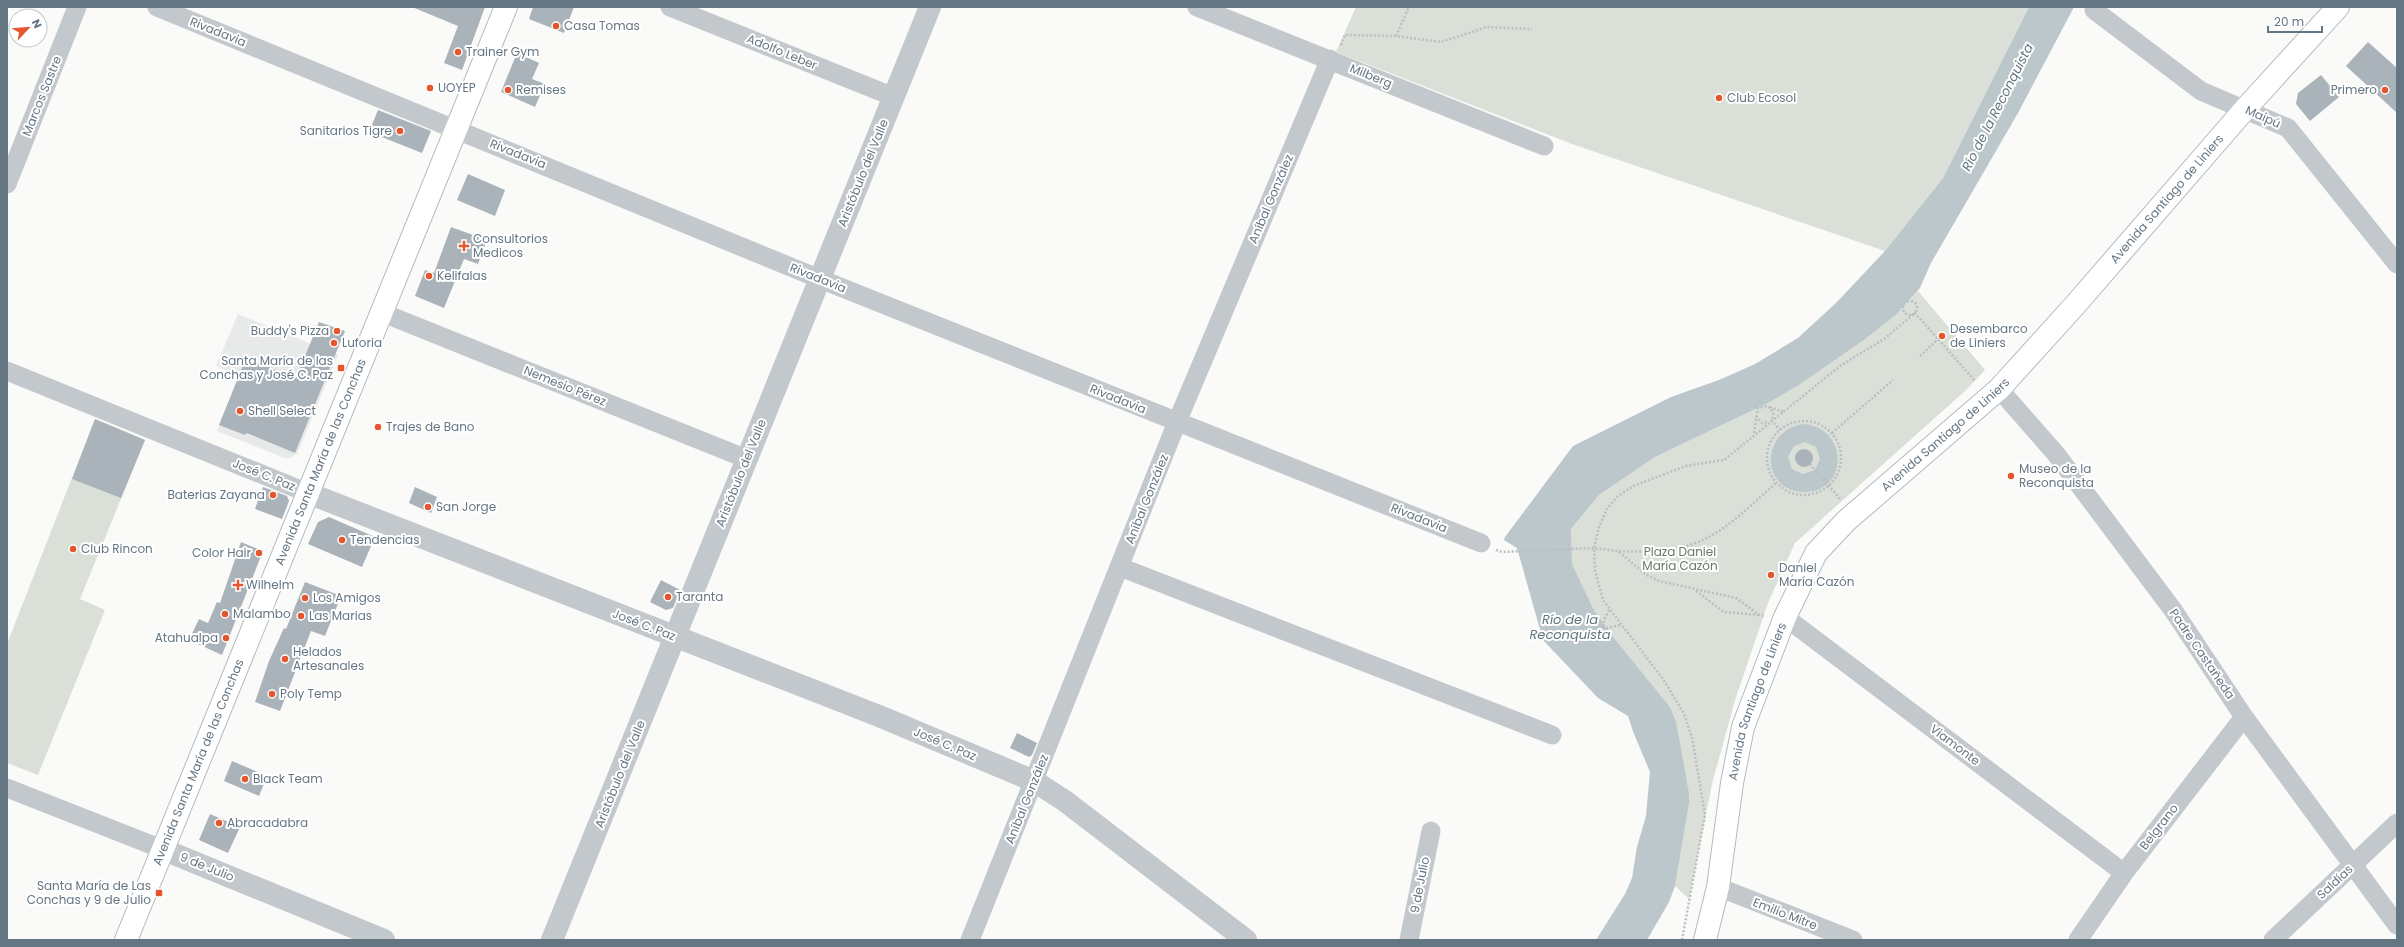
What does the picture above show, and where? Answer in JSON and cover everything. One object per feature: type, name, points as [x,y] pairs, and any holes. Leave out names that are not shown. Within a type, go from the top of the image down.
[{"type":"main road","name":"Avenida Santa María de las Conchas","points":[[126,940],[162,849],[383,313],[456,128],[506,7]]},
{"type":"main road","name":"Avenida Santiago de Liniers","points":[[1705,940],[1718,887],[1732,783],[1743,727],[1785,617],[1816,554],[1846,521],[1981,407],[1999,389],[2076,304],[2245,109],[2338,7]]},
{"type":"street","name":"Marcos Sastre","points":[[7,184],[77,7]]},
{"type":"street","name":"Rivadavia","points":[[157,7],[456,128],[820,279],[1481,543]]},
{"type":"street","name":"Adolfo Leber","points":[[670,7],[894,97]]},
{"type":"street","name":"Aristóbulo del Valle","points":[[552,940],[930,7]]},
{"type":"street","name":"Milberg","points":[[1197,7],[1544,146]]},
{"type":"street","name":"Maipú","points":[[2094,10],[2201,91],[2288,128],[2397,264]]},
{"type":"street","name":"Aníbal González","points":[[970,940],[1120,568],[1177,422],[1330,59]]},
{"type":"street","name":"Nemesio Pérez","points":[[383,313],[747,459]]},
{"type":"street","name":"José C. Paz","points":[[7,371],[308,493],[879,716],[1034,781],[1065,800],[1246,940]]},
{"type":"street","name":"Padre Castañeda","points":[[1999,389],[2061,461],[2173,610],[2244,717],[2397,925]]},
{"type":"street","points":[[1120,568],[1552,735]]},
{"type":"street","name":"Viamonte","points":[[1785,617],[2124,873]]},
{"type":"street","name":"Belgrano","points":[[2078,940],[2124,873],[2244,717]]},
{"type":"street","name":"9 de Julio","points":[[7,788],[162,849],[384,940]]},
{"type":"street","name":"Saldías","points":[[2273,940],[2397,823]]},
{"type":"street","name":"9 de Julio","points":[[1409,940],[1431,831]]},
{"type":"street","name":"Emilio Mitre","points":[[1718,887],[1853,940]]},
{"type":"path","points":[[1396,36],[1409,7]]},
{"type":"path","points":[[1330,59],[1345,35],[1396,36],[1442,42],[1487,27],[1532,29]]},
{"type":"path","points":[[1682,940],[1705,815],[1692,737],[1684,714],[1665,682],[1609,610],[1598,586],[1594,548],[1599,527],[1607,509],[1617,497],[1633,486],[1686,466],[1724,460],[1770,420],[1784,412],[1840,366],[1884,339],[1915,313],[1917,309],[1914,302],[1906,302],[1904,311],[1907,314],[1915,313]]},
{"type":"path","points":[[1915,313],[1976,380],[1968,392],[1981,407]]},
{"type":"path","points":[[1920,356],[1938,339]]},
{"type":"path","points":[[1832,433],[1893,380]]},
{"type":"path","points":[[1754,434],[1758,408],[1767,406],[1784,412]]},
{"type":"path","points":[[1767,406],[1773,412],[1770,420]]},
{"type":"path","points":[[1756,416],[1762,422],[1770,420]]},
{"type":"path","points":[[1770,420],[1780,430]]},
{"type":"path","points":[[1806,421],[1816,423],[1832,433],[1839,446],[1841,460],[1837,474],[1828,485],[1821,491],[1802,495],[1784,489],[1776,483],[1768,465],[1767,456],[1771,442],[1780,430],[1792,423],[1806,421]]},
{"type":"path","points":[[1810,464],[1845,504]]},
{"type":"path","points":[[1502,552],[1584,550],[1594,548],[1618,551],[1664,552],[1701,542],[1730,525],[1776,483]]},
{"type":"path","points":[[1618,551],[1644,574],[1659,581],[1736,598],[1759,615]]},
{"type":"path","points":[[1695,590],[1724,612],[1785,617]]},
{"type":"path","points":[[1609,610],[1604,620],[1604,626],[1607,628],[1620,625]]},
{"type":"shaded area","points":[[238,314],[338,355],[297,454],[287,459],[217,431],[239,376],[216,366]]},
{"type":"green space","name":"Club Ecosol","points":[[1356,7],[2029,7],[1943,178],[1885,251],[1572,144],[1336,52]]},
{"type":"green space","name":"Plaza Daniel María Cazón","points":[[1918,291],[1985,370],[1965,391],[1795,543],[1768,603],[1735,700],[1712,784],[1689,899],[1675,886],[1689,804],[1676,721],[1670,707],[1610,633],[1593,608],[1572,564],[1571,529],[1599,495],[1655,457],[1768,403],[1799,385],[1897,314]]},
{"type":"green space","name":"Club Rincon","points":[[95,419],[145,440],[80,599],[105,610],[38,775],[7,763],[7,644]]},
{"type":"water","name":"Río de la Reconquista","points":[[2029,7],[2074,7],[2018,113],[1931,263],[1920,288],[1897,314],[1865,339],[1799,385],[1768,403],[1655,457],[1599,495],[1571,529],[1572,564],[1593,608],[1610,633],[1670,707],[1676,721],[1689,794],[1689,804],[1675,886],[1669,902],[1647,940],[1596,940],[1625,894],[1632,878],[1637,847],[1646,816],[1650,772],[1628,716],[1598,698],[1543,640],[1517,548],[1504,540],[1505,537],[1573,446],[1671,397],[1719,380],[1755,364],[1798,338],[1837,302],[1885,251],[1943,178]]},
{"type":"water","points":[[1804,424],[1819,428],[1830,437],[1836,448],[1838,461],[1835,473],[1828,483],[1818,490],[1803,492],[1789,489],[1779,481],[1773,471],[1771,460],[1773,448],[1779,437],[1790,429]],"holes":[[[1805,442],[1816,447],[1820,459],[1815,470],[1803,474],[1792,469],[1788,457],[1794,446]]]},
{"type":"building","points":[[412,7],[485,7],[462,70],[444,63],[458,26]]},
{"type":"building","name":"Casa Tomas","points":[[533,7],[574,7],[564,33],[529,19]]},
{"type":"building","name":"Primero","points":[[2368,42],[2397,68],[2397,113],[2346,66]]},
{"type":"building","points":[[517,53],[539,63],[532,79],[545,84],[535,107],[501,92]]},
{"type":"building","points":[[2321,75],[2339,97],[2310,121],[2296,104],[2298,93]]},
{"type":"building","name":"Sanitarios Tigre","points":[[378,110],[431,131],[422,153],[369,132]]},
{"type":"building","points":[[468,174],[505,190],[495,216],[457,200]]},
{"type":"building","points":[[451,227],[487,240],[478,264],[464,259],[444,308],[415,296],[425,270],[434,273]]},
{"type":"building","points":[[319,322],[345,331],[295,453],[247,433],[245,435],[219,425],[246,358],[296,378]]},
{"type":"building","points":[[95,419],[145,440],[121,498],[72,479]]},
{"type":"building","points":[[1804,449],[1810,452],[1813,458],[1810,464],[1804,467],[1798,464],[1795,458],[1798,452]]},
{"type":"building","name":"Baterias Zayana","points":[[263,487],[287,496],[289,501],[282,519],[255,509]]},
{"type":"building","points":[[415,487],[437,497],[431,513],[409,503]]},
{"type":"building","name":"Tendencias","points":[[329,517],[375,537],[362,567],[308,544],[318,522]]},
{"type":"building","points":[[241,542],[263,551],[222,655],[189,640],[199,619],[208,623],[217,602],[220,603]]},
{"type":"building","name":"Taranta","points":[[661,580],[680,590],[673,608],[666,610],[650,602]]},
{"type":"building","points":[[305,582],[341,596],[325,636],[311,631],[280,711],[255,702],[269,661],[284,628],[286,629]]},
{"type":"building","points":[[1017,733],[1037,743],[1032,755],[1029,757],[1010,748]]},
{"type":"building","name":"Black Team","points":[[232,761],[267,776],[259,796],[224,781]]},
{"type":"building","points":[[210,814],[240,827],[228,853],[199,840]]},
{"type":"place","name":"Casa Tomas","points":[[556,26]]},
{"type":"place","name":"Trainer Gym","points":[[458,52]]},
{"type":"place","name":"UOYEP","points":[[430,88]]},
{"type":"place","name":"Remises","points":[[508,90]]},
{"type":"place","name":"Primero","points":[[2385,90]]},
{"type":"place","name":"Club Ecosol","points":[[1719,98]]},
{"type":"place","name":"Sanitarios Tigre","points":[[400,131]]},
{"type":"place","name":"Consultorios Medicos","points":[[464,246]]},
{"type":"place","name":"Kelifalas","points":[[429,276]]},
{"type":"place","name":"Buddy's Pizza","points":[[337,331]]},
{"type":"place","name":"Desembarco de Liniers","points":[[1942,336]]},
{"type":"place","name":"Luforia","points":[[334,343]]},
{"type":"place","name":"Santa María de las Conchas y José C. Paz","points":[[341,368]]},
{"type":"place","name":"Shell Select","points":[[240,411]]},
{"type":"place","name":"Trajes de Bano","points":[[378,427]]},
{"type":"place","name":"Museo de la Reconquista","points":[[2011,476]]},
{"type":"place","name":"Baterias Zayana","points":[[273,495]]},
{"type":"place","name":"San Jorge","points":[[428,507]]},
{"type":"place","name":"Tendencias","points":[[342,540]]},
{"type":"place","name":"Club Rincon","points":[[73,549]]},
{"type":"place","name":"Color Hair","points":[[259,553]]},
{"type":"place","name":"Daniel María Cazón","points":[[1771,575]]},
{"type":"place","name":"Wilhelm","points":[[238,585]]},
{"type":"place","name":"Taranta","points":[[668,597]]},
{"type":"place","name":"Los Amigos","points":[[305,598]]},
{"type":"place","name":"Malambo","points":[[225,614]]},
{"type":"place","name":"Las Marias","points":[[301,616]]},
{"type":"place","name":"Atahualpa","points":[[226,638]]},
{"type":"place","name":"Helados Artesanales","points":[[285,659]]},
{"type":"place","name":"Poly Temp","points":[[272,694]]},
{"type":"place","name":"Black Team","points":[[245,779]]},
{"type":"place","name":"Abracadabra","points":[[219,823]]},
{"type":"place","name":"Santa María de Las Conchas y 9 de Julio","points":[[159,893]]}]
